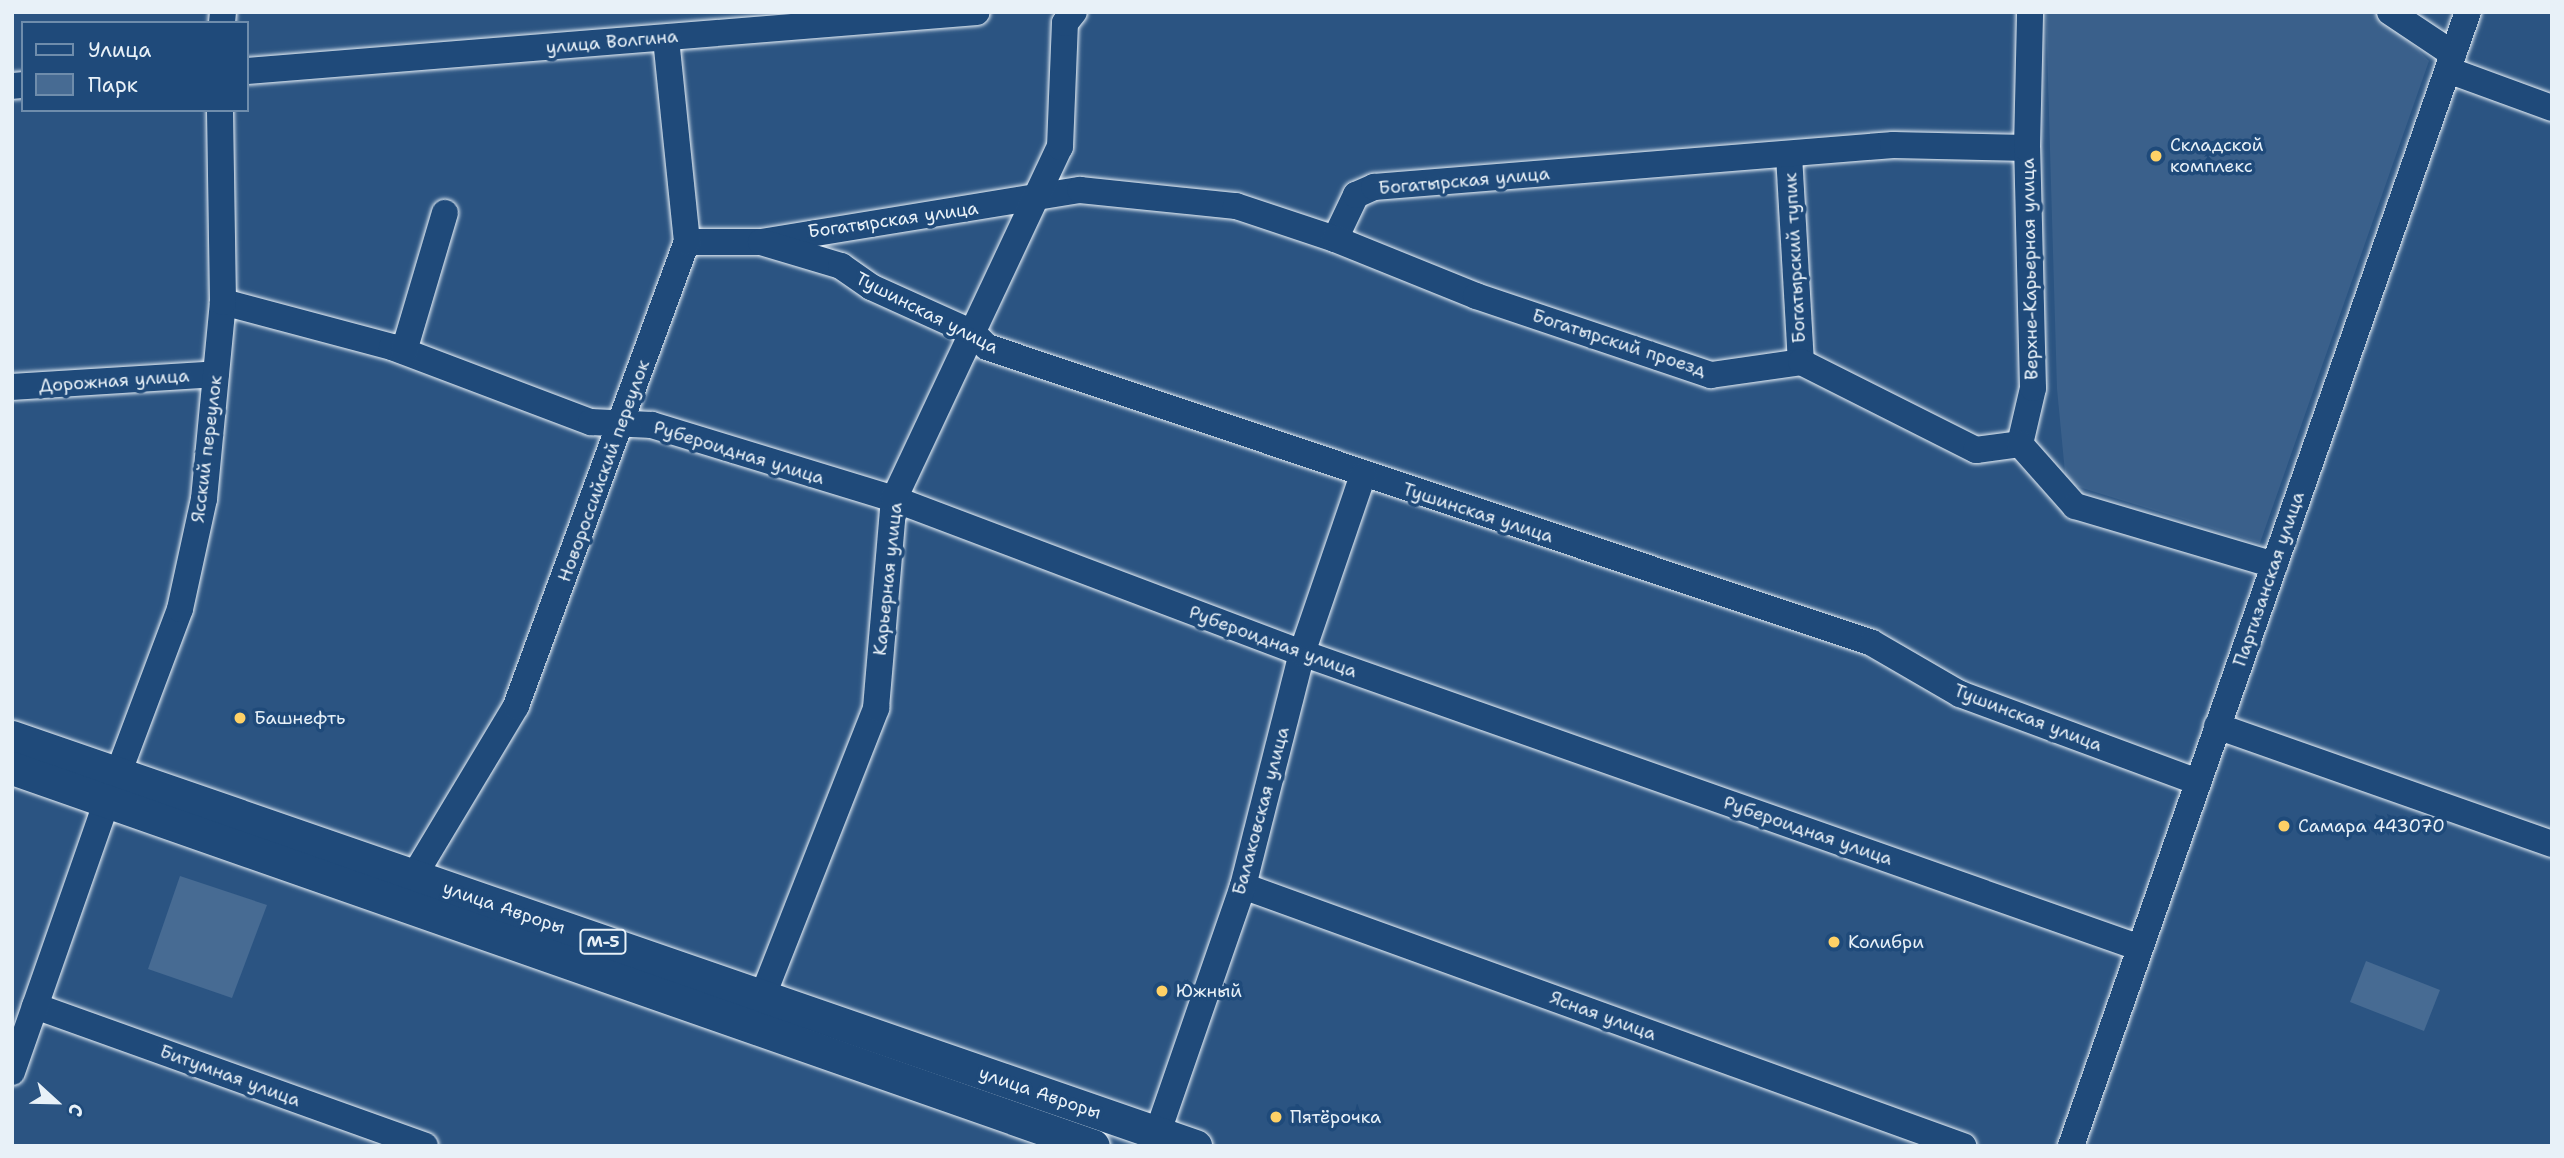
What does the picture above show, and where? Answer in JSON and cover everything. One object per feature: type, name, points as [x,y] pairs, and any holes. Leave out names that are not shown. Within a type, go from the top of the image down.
[{"type":"main road","name":"улица Авроры","points":[[12,737],[113,788],[1093,1146]]},
{"type":"main road","name":"улица Авроры","points":[[12,768],[113,788],[414,876],[1155,1140],[1195,1146]]},
{"type":"street","name":"улица Волгина","points":[[248,71],[977,12]]},
{"type":"street","name":"Карьерная улица","points":[[762,998],[876,708],[894,499],[1060,147],[1065,23],[1074,12]]},
{"type":"street","name":"Верхне-Карьерная улица","points":[[2020,444],[2034,388],[2028,148],[2030,12]]},
{"type":"street","points":[[2390,12],[2450,62],[2552,107]]},
{"type":"street","name":"Партизанская улица","points":[[2071,1146],[2468,12]]},
{"type":"street","name":"Новороссийский переулок","points":[[414,876],[516,706],[623,423],[687,242],[666,38]]},
{"type":"street","name":"Ясский переулок","points":[[12,1072],[180,609],[204,499],[223,302],[220,112]]},
{"type":"street","name":"Богатырская улица","points":[[687,242],[761,242],[842,226],[974,210],[1037,195],[1080,190],[1236,206],[1335,239],[1356,195],[1374,187],[1893,145],[2028,148]]},
{"type":"street","name":"Богатырский тупик","points":[[1789,155],[1801,362]]},
{"type":"street","points":[[404,351],[445,213]]},
{"type":"street","name":"Богатырский проезд","points":[[1335,239],[1476,296],[1712,375],[1801,362]]},
{"type":"street","name":"Тушинская улица","points":[[761,242],[841,266],[871,287],[973,334],[987,347],[1872,643],[1960,694],[2198,782]]},
{"type":"street","name":"Рубероидная улица","points":[[223,302],[404,351],[591,422],[652,425],[894,499],[1301,653],[2140,948]]},
{"type":"street","points":[[1801,362],[1976,450],[2020,444],[2075,506],[2274,565]]},
{"type":"street","name":"Дорожная улица","points":[[12,387],[216,374]]},
{"type":"street","name":"Балаковская улица","points":[[1155,1140],[1243,886],[1301,653],[1363,474]]},
{"type":"street","points":[[2217,726],[2552,844]]},
{"type":"street","name":"Ясная улица","points":[[1243,886],[1963,1146]]},
{"type":"street","name":"Битумная улица","points":[[35,1006],[425,1146]]},
{"type":"shaded area","points":[[2046,12],[2381,12],[2429,61],[2260,543],[2066,483],[2057,389]]},
{"type":"green space","points":[[180,876],[267,905],[232,998],[148,969]]},
{"type":"green space","points":[[2366,961],[2440,990],[2424,1031],[2350,1002]]},
{"type":"place","name":"Складской комплекс","points":[[2156,156]]},
{"type":"place","name":"Башнефть","points":[[240,718]]},
{"type":"place","name":"Самара 443070","points":[[2284,826]]},
{"type":"place","name":"Колибри","points":[[1834,942]]},
{"type":"place","name":"Южный","points":[[1162,991]]},
{"type":"place","name":"Пятёрочка","points":[[1276,1117]]}]
